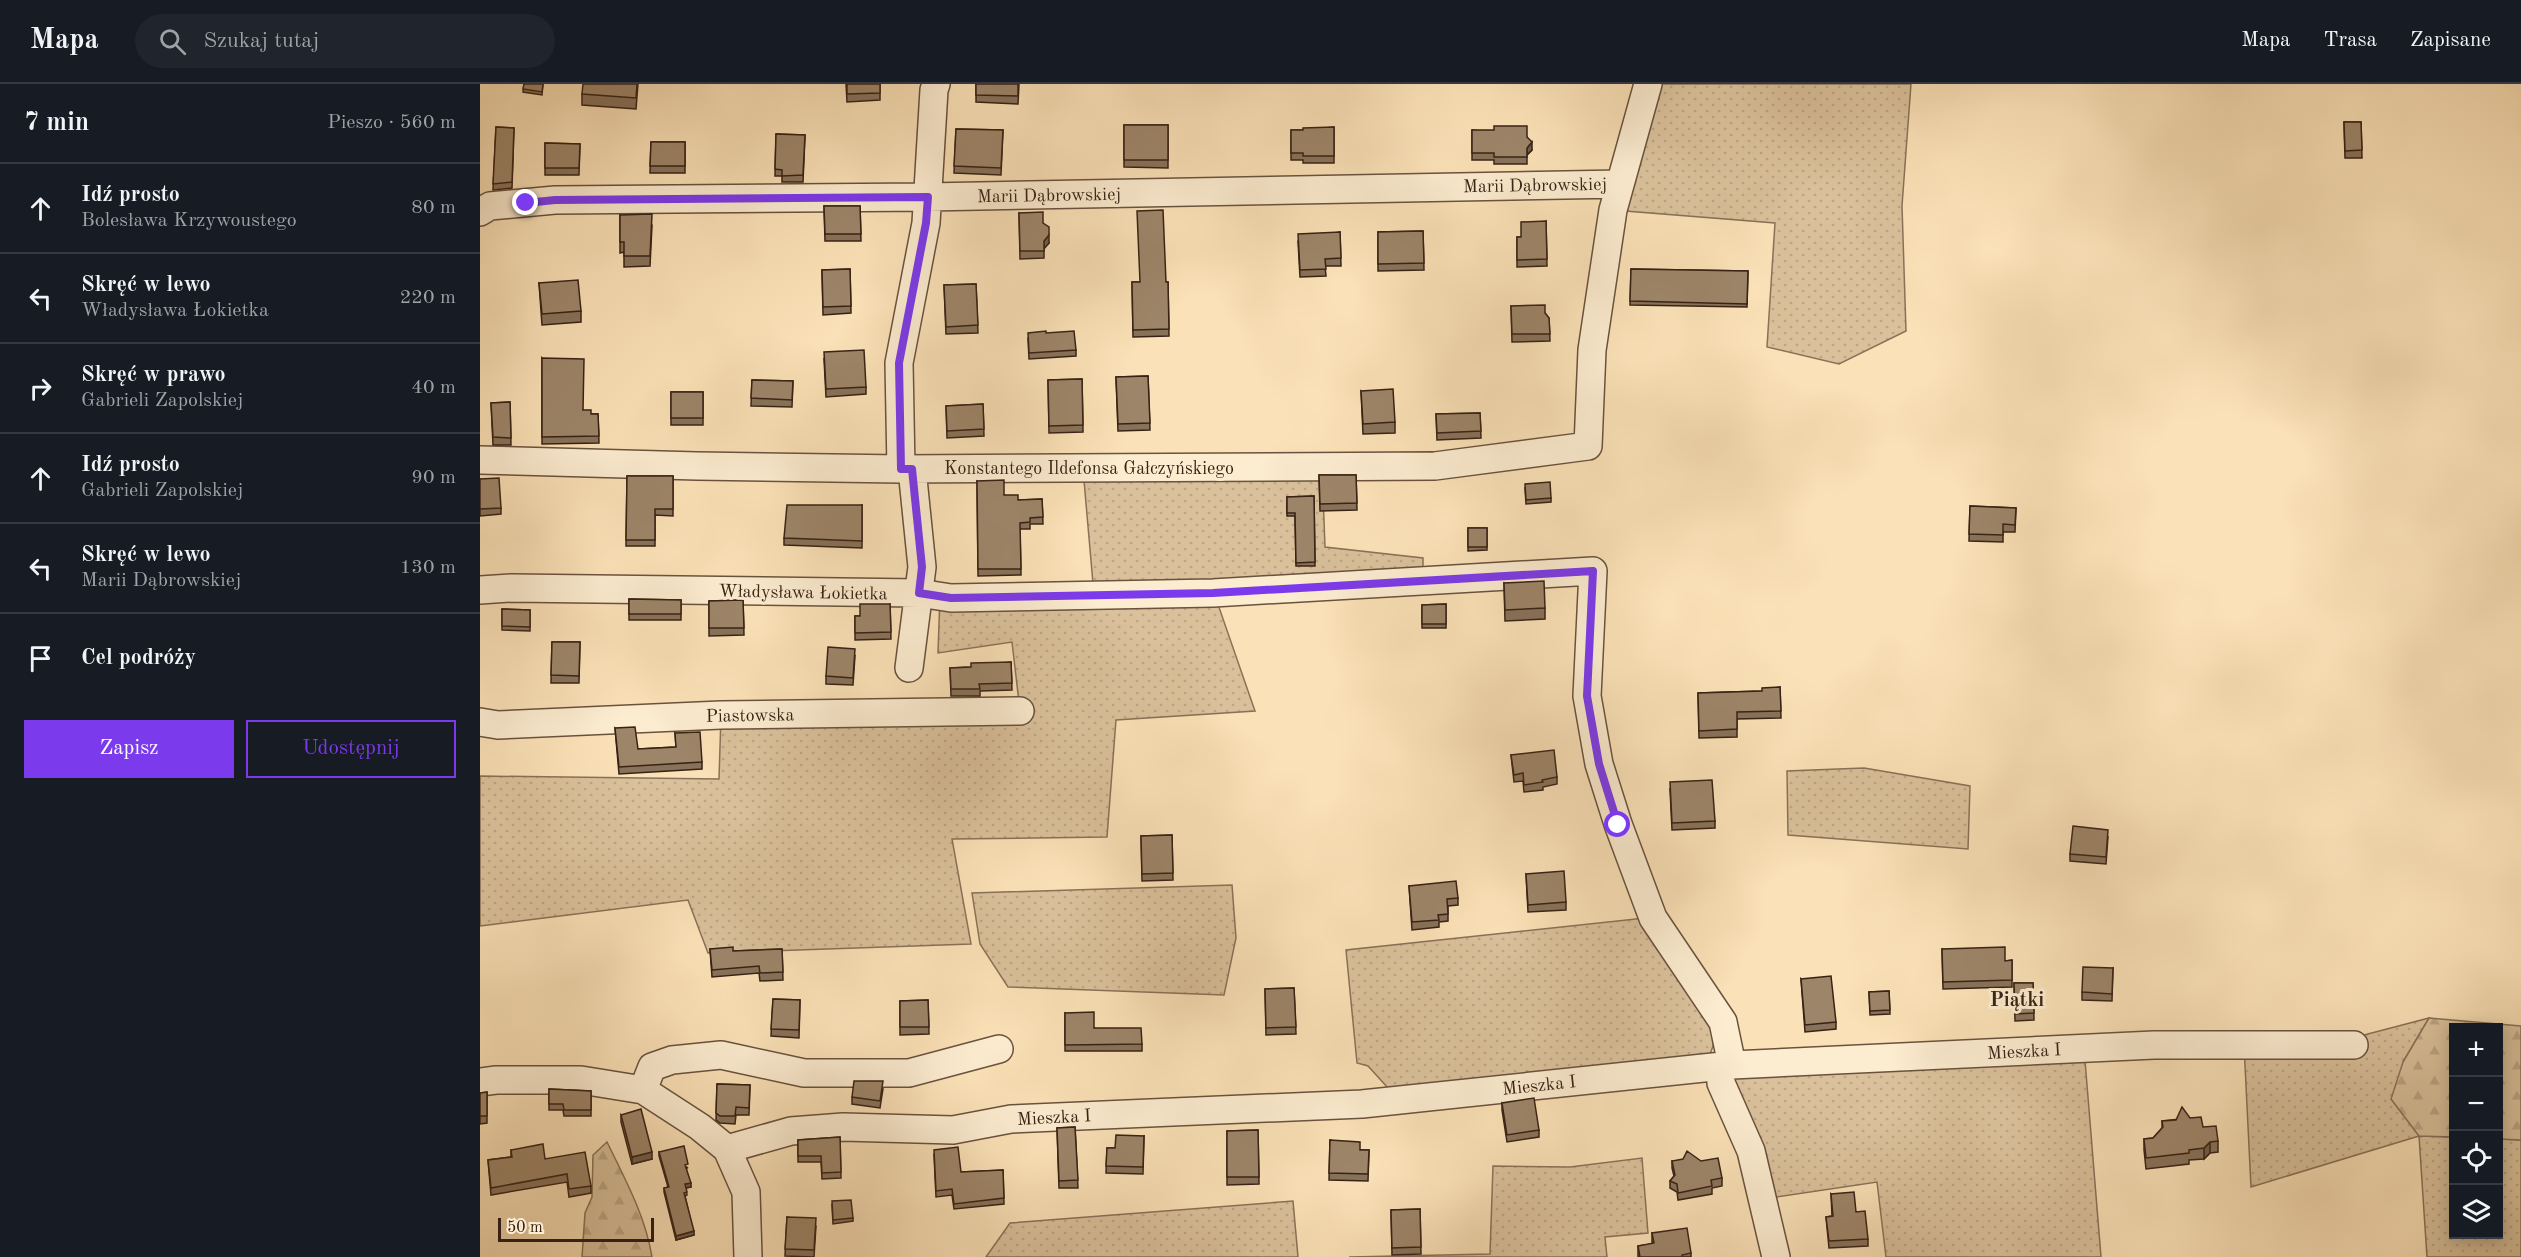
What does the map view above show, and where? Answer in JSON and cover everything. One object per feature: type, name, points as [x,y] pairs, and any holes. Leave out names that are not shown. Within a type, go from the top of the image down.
[{"type":"street","points":[[909,668],[922,567],[906,469],[899,363],[926,223],[936,84]]},
{"type":"street","points":[[1620,184],[1648,84]]},
{"type":"street","name":"Marii Dąbrowskiej","points":[[480,212],[490,206],[555,200],[928,197],[1620,184]]},
{"type":"street","name":"Konstantego Ildefonsa Gałczyńskiego","points":[[480,460],[906,469],[1435,466],[1588,446],[1592,350],[1613,210],[1620,184]]},
{"type":"street","name":"Władysława Łokietka","points":[[480,591],[511,588],[919,593],[951,598],[1213,593],[1593,571],[1587,696],[1599,764],[1618,825],[1653,918],[1723,1022],[1726,1066]]},
{"type":"street","name":"Piastowska","points":[[480,722],[498,725],[721,715],[1020,711]]},
{"type":"street","name":"Mieszka I","points":[[727,1149],[791,1131],[843,1127],[953,1130],[1011,1119],[1362,1104],[1726,1066],[2154,1045],[2354,1045]]},
{"type":"street","points":[[643,1090],[652,1067],[682,1059],[721,1055],[804,1073],[909,1073],[999,1049]]},
{"type":"street","points":[[1726,1066],[1721,1083],[1750,1150],[1776,1257]]},
{"type":"street","points":[[480,1082],[581,1080],[643,1090],[700,1127],[727,1149],[746,1191],[748,1257]]},
{"type":"green space","points":[[1648,84],[1911,84],[1902,206],[1906,331],[1839,364],[1767,347],[1775,223],[1613,210]]},
{"type":"green space","points":[[1322,467],[1325,547],[1423,558],[1423,581],[1214,593],[1255,711],[1116,720],[1107,837],[952,839],[971,944],[708,953],[688,900],[480,926],[480,776],[719,779],[721,715],[1020,711],[1012,642],[938,653],[940,596],[1094,595],[1083,469]]},
{"type":"green space","points":[[1864,768],[1970,786],[1968,849],[1788,835],[1787,771]]},
{"type":"green space","points":[[1232,885],[1236,938],[1224,995],[1008,987],[980,944],[972,893]]},
{"type":"green space","points":[[1645,918],[1714,1027],[1713,1046],[1709,1057],[1388,1088],[1368,1066],[1357,1063],[1346,950]]},
{"type":"green space","points":[[2429,1018],[2403,1062],[2419,1136],[2251,1187],[2244,1045],[2364,1035]]},
{"type":"green space","points":[[2429,1018],[2486,1023],[2449,1023],[2449,1137],[2419,1136],[2391,1099],[2403,1062]]},
{"type":"green space","points":[[2503,1024],[2521,1026],[2521,1140],[2503,1139]]},
{"type":"green space","points":[[2084,1048],[2101,1257],[1886,1257],[1877,1182],[1763,1199],[1721,1083],[1732,1065]]},
{"type":"green space","points":[[2419,1136],[2449,1137],[2449,1239],[2503,1239],[2503,1139],[2521,1140],[2521,1257],[2427,1257]]},
{"type":"green space","points":[[607,1142],[645,1227],[652,1257],[582,1257],[585,1213],[592,1197],[593,1155]]},
{"type":"green space","points":[[1642,1158],[1648,1233],[1605,1237],[1607,1257],[1349,1257],[1490,1254],[1493,1166],[1570,1167]]},
{"type":"green space","points":[[1293,1201],[1298,1257],[986,1257],[1010,1223]]},
{"type":"building","points":[[524,84],[543,84],[542,92],[523,89]]},
{"type":"building","points":[[583,84],[637,84],[636,98],[582,94]]},
{"type":"building","points":[[847,84],[880,84],[880,93],[847,94]]},
{"type":"building","points":[[976,84],[1018,84],[1018,96],[976,95]]},
{"type":"building","points":[[2344,122],[2361,122],[2362,150],[2345,151]]},
{"type":"building","points":[[1124,125],[1168,125],[1168,160],[1124,160]]},
{"type":"building","points":[[1494,126],[1527,126],[1527,137],[1532,142],[1527,148],[1527,157],[1494,157],[1494,153],[1472,153],[1472,130],[1494,130]]},
{"type":"building","points":[[496,127],[514,128],[512,182],[493,184]]},
{"type":"building","points":[[1334,127],[1334,156],[1303,156],[1303,153],[1291,153],[1291,130]]},
{"type":"building","points":[[956,129],[1003,130],[1001,168],[954,166]]},
{"type":"building","points":[[776,134],[805,135],[803,175],[782,176],[782,170],[775,169]]},
{"type":"building","points":[[651,142],[685,142],[685,166],[650,166]]},
{"type":"building","points":[[545,143],[580,144],[579,168],[545,168]]},
{"type":"building","points":[[824,206],[860,206],[861,234],[825,234]]},
{"type":"building","points":[[1163,210],[1169,329],[1133,330],[1132,282],[1140,282],[1137,211]]},
{"type":"building","points":[[1043,212],[1043,223],[1049,227],[1049,235],[1044,241],[1044,251],[1020,251],[1019,213]]},
{"type":"building","points":[[652,214],[650,256],[624,256],[624,242],[620,242],[620,215]]},
{"type":"building","points":[[1546,221],[1547,259],[1517,260],[1517,237],[1521,237],[1521,222]]},
{"type":"building","points":[[1423,231],[1424,263],[1378,264],[1378,232]]},
{"type":"building","points":[[1340,232],[1341,258],[1325,259],[1326,269],[1300,270],[1298,234]]},
{"type":"building","points":[[850,269],[851,306],[823,307],[822,270]]},
{"type":"building","points":[[1631,269],[1748,271],[1747,304],[1630,301]]},
{"type":"building","points":[[578,280],[581,311],[542,314],[539,283]]},
{"type":"building","points":[[976,284],[978,325],[946,327],[944,285]]},
{"type":"building","points":[[1545,305],[1550,334],[1512,334],[1511,306]]},
{"type":"building","points":[[1046,331],[1046,333],[1074,331],[1076,350],[1029,353],[1028,333]]},
{"type":"building","points":[[864,350],[866,387],[826,389],[824,352]]},
{"type":"building","points":[[542,358],[584,359],[583,410],[591,410],[591,414],[598,414],[599,436],[542,437]]},
{"type":"building","points":[[1148,376],[1150,423],[1118,424],[1116,377]]},
{"type":"building","points":[[1082,379],[1083,425],[1049,426],[1048,380]]},
{"type":"building","points":[[752,380],[793,381],[792,400],[751,398]]},
{"type":"building","points":[[1393,389],[1395,422],[1363,424],[1361,391]]},
{"type":"building","points":[[671,392],[703,392],[703,418],[671,418]]},
{"type":"building","points":[[510,402],[511,438],[493,437],[491,403]]},
{"type":"building","points":[[983,404],[984,429],[947,431],[946,406]]},
{"type":"building","points":[[1480,413],[1481,431],[1437,433],[1436,414]]},
{"type":"building","points":[[1319,475],[1356,475],[1357,503],[1320,504]]},
{"type":"building","points":[[627,476],[673,476],[673,509],[655,509],[655,540],[626,540]]},
{"type":"building","points":[[499,478],[501,508],[480,509],[480,479]]},
{"type":"building","points":[[1004,480],[1004,495],[1018,495],[1018,500],[1042,499],[1043,517],[1030,518],[1030,522],[1020,523],[1021,569],[978,569],[977,481]]},
{"type":"building","points":[[1550,482],[1551,498],[1526,500],[1525,484]]},
{"type":"building","points":[[1314,496],[1315,562],[1296,563],[1295,513],[1287,513],[1287,497]]},
{"type":"building","points":[[787,505],[862,505],[862,541],[784,538]]},
{"type":"building","points":[[1970,506],[2016,508],[2015,525],[2003,524],[2003,535],[1969,534]]},
{"type":"building","points":[[1468,528],[1487,528],[1487,547],[1468,547]]},
{"type":"building","points":[[1544,581],[1545,608],[1505,610],[1504,583]]},
{"type":"building","points":[[629,599],[681,600],[681,614],[629,614]]},
{"type":"building","points":[[743,600],[744,628],[709,628],[709,601]]},
{"type":"building","points":[[860,604],[890,604],[891,632],[855,633],[855,616],[860,616]]},
{"type":"building","points":[[1446,604],[1446,624],[1422,624],[1422,605]]},
{"type":"building","points":[[502,609],[530,610],[530,627],[502,626]]},
{"type":"building","points":[[552,642],[580,642],[579,676],[551,675]]},
{"type":"building","points":[[828,647],[855,649],[853,678],[826,676]]},
{"type":"building","points":[[1011,662],[1012,683],[979,684],[980,689],[951,689],[950,668],[971,667],[971,663]]},
{"type":"building","points":[[1780,687],[1781,711],[1737,712],[1737,729],[1699,731],[1698,693],[1762,691],[1762,688]]},
{"type":"building","points":[[635,727],[638,749],[676,747],[675,733],[700,732],[702,762],[619,767],[615,728]]},
{"type":"building","points":[[1554,750],[1557,777],[1524,785],[1523,773],[1514,775],[1511,755]]},
{"type":"building","points":[[1712,780],[1715,821],[1672,823],[1670,782]]},
{"type":"building","points":[[2073,826],[2108,830],[2106,857],[2070,854]]},
{"type":"building","points":[[1172,835],[1173,873],[1142,874],[1141,836]]},
{"type":"building","points":[[1564,871],[1566,902],[1528,905],[1526,874]]},
{"type":"building","points":[[1456,881],[1458,898],[1447,899],[1448,914],[1438,915],[1439,920],[1412,922],[1409,886]]},
{"type":"building","points":[[733,947],[733,951],[782,949],[783,972],[760,973],[759,966],[712,970],[710,949]]},
{"type":"building","points":[[2005,947],[2005,961],[2012,960],[2012,980],[1943,982],[1942,949]]},
{"type":"building","points":[[2083,967],[2113,968],[2112,994],[2082,992]]},
{"type":"building","points":[[1831,976],[1836,1022],[1805,1025],[1801,979]]},
{"type":"building","points":[[2014,983],[2033,983],[2034,1013],[2015,1014]]},
{"type":"building","points":[[1294,988],[1296,1027],[1266,1028],[1265,989]]},
{"type":"building","points":[[1889,991],[1890,1010],[1870,1011],[1869,992]]},
{"type":"building","points":[[773,999],[800,1000],[799,1030],[771,1029]]},
{"type":"building","points":[[928,1000],[929,1027],[900,1027],[900,1001]]},
{"type":"building","points":[[1094,1012],[1094,1028],[1141,1028],[1142,1044],[1065,1045],[1065,1013]]},
{"type":"building","points":[[854,1081],[883,1081],[880,1101],[852,1097]]},
{"type":"building","points":[[717,1084],[750,1085],[749,1108],[736,1107],[735,1116],[720,1116],[716,1113]]},
{"type":"building","points":[[549,1089],[591,1091],[591,1110],[564,1110],[563,1104],[549,1104]]},
{"type":"building","points":[[487,1092],[487,1116],[480,1116],[480,1093]]},
{"type":"building","points":[[1534,1098],[1539,1130],[1507,1135],[1502,1103]]},
{"type":"building","points":[[2182,1107],[2190,1118],[2201,1117],[2203,1127],[2216,1126],[2218,1141],[2210,1142],[2204,1148],[2189,1150],[2189,1153],[2146,1158],[2144,1139],[2153,1138],[2163,1127],[2162,1121],[2176,1120]]},
{"type":"building","points":[[641,1109],[652,1152],[632,1157],[621,1115]]},
{"type":"building","points":[[1075,1127],[1078,1180],[1059,1181],[1057,1128]]},
{"type":"building","points":[[1258,1130],[1259,1177],[1227,1177],[1227,1131]]},
{"type":"building","points":[[1116,1135],[1144,1136],[1143,1167],[1106,1166],[1107,1148],[1115,1148]]},
{"type":"building","points":[[840,1137],[841,1172],[822,1173],[821,1156],[798,1156],[798,1140]]},
{"type":"building","points":[[1330,1140],[1360,1142],[1360,1150],[1369,1150],[1368,1174],[1329,1173]]},
{"type":"building","points":[[543,1144],[545,1159],[585,1152],[591,1186],[569,1189],[567,1174],[491,1188],[488,1160],[512,1157],[511,1150]]},
{"type":"building","points":[[684,1146],[688,1164],[685,1165],[691,1183],[685,1184],[687,1192],[684,1193],[694,1231],[676,1236],[664,1188],[669,1187],[659,1152]]},
{"type":"building","points":[[958,1147],[961,1172],[1003,1170],[1004,1198],[954,1204],[952,1189],[936,1191],[934,1150]]},
{"type":"building","points":[[1687,1151],[1701,1161],[1718,1158],[1722,1178],[1711,1180],[1712,1186],[1678,1193],[1677,1184],[1670,1181],[1675,1175],[1672,1161],[1683,1159]]},
{"type":"building","points":[[1854,1192],[1856,1212],[1865,1211],[1868,1239],[1829,1241],[1826,1217],[1833,1216],[1831,1194]]},
{"type":"building","points":[[851,1200],[853,1218],[833,1220],[832,1201]]},
{"type":"building","points":[[1420,1209],[1421,1247],[1392,1248],[1391,1210]]},
{"type":"building","points":[[787,1217],[816,1218],[814,1250],[785,1249]]},
{"type":"building","points":[[1687,1228],[1691,1253],[1682,1255],[1682,1257],[1640,1257],[1638,1246],[1654,1243],[1652,1233]]},
{"type":"district","name":"Piątki","points":[[2017,999]]},
{"type":"route","points":[[526,203],[555,200],[928,197],[926,223],[899,363],[901,469],[912,469],[922,567],[919,593],[951,598],[1213,593],[1593,571],[1587,696],[1599,764],[1618,825]]}]
